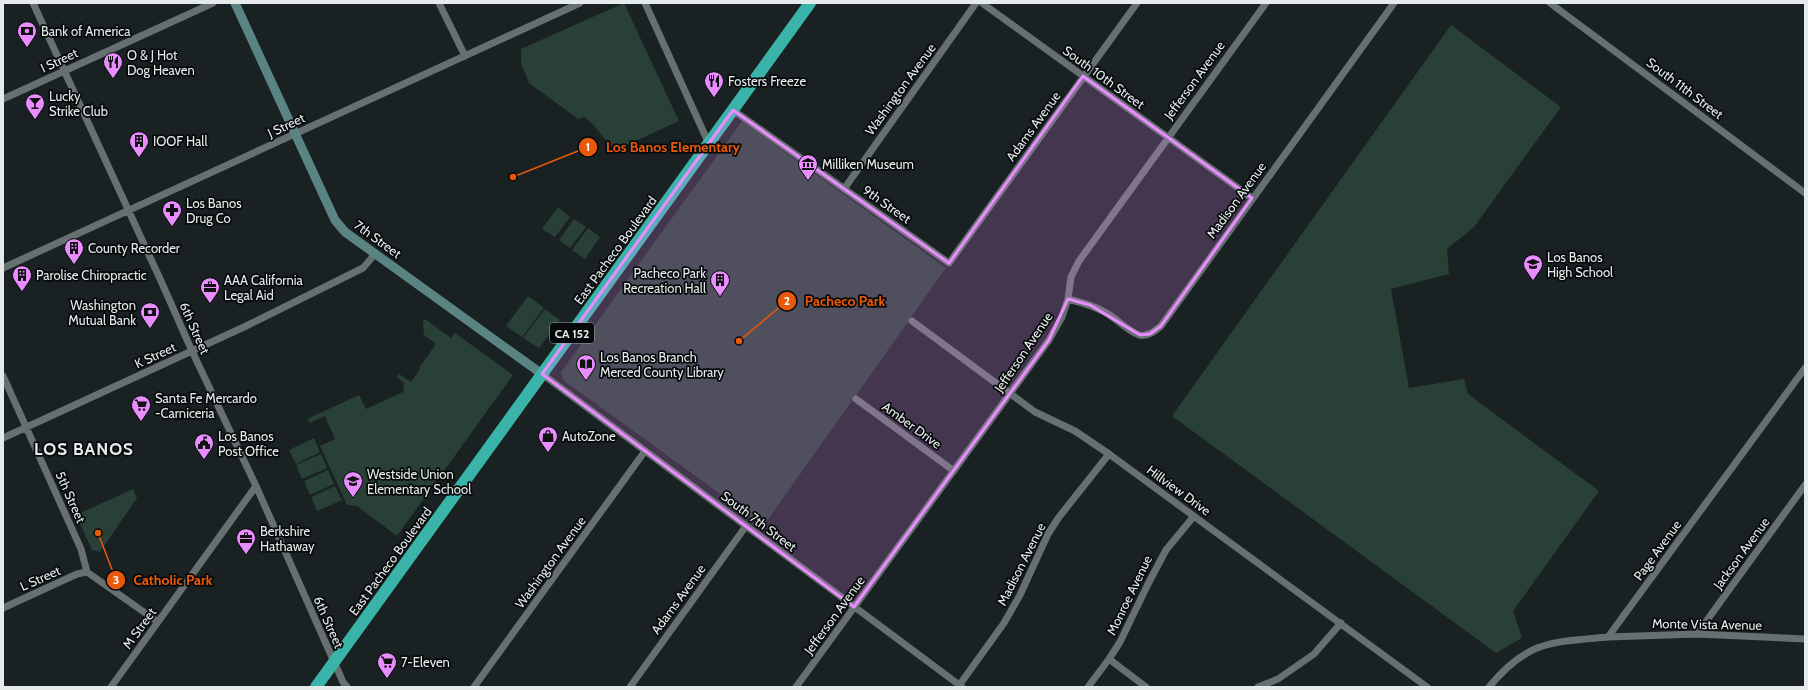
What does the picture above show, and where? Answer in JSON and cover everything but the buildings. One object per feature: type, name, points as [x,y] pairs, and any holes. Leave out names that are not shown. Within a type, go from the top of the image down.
[{"type":"highway","name":"East Pacheco Boulevard","points":[[316,687],[810,3]]},
{"type":"street","name":"6th Street","points":[[33,3],[129,210],[192,351],[256,486],[342,682],[346,687]]},
{"type":"street","name":"I Street","points":[[3,99],[214,3]]},
{"type":"street","name":"7th Street","points":[[235,3],[295,134],[340,226],[375,254],[542,374]]},
{"type":"street","points":[[439,3],[465,56]]},
{"type":"street","name":"J Street","points":[[3,268],[580,3]]},
{"type":"street","points":[[645,3],[709,144]]},
{"type":"street","name":"Washington Avenue","points":[[844,189],[976,3]]},
{"type":"street","name":"South 10th Street","points":[[982,3],[1252,198]]},
{"type":"street","name":"Adams Avenue","points":[[948,263],[1137,3]]},
{"type":"street","name":"Jefferson Avenue","points":[[796,687],[1049,340],[1062,317],[1068,299],[1071,277],[1079,261],[1167,137],[1266,3]]},
{"type":"street","name":"Madison Avenue","points":[[1068,299],[1090,305],[1110,315],[1128,329],[1140,335],[1150,334],[1161,326],[1394,3]]},
{"type":"street","name":"South 11th Street","points":[[1550,3],[1805,193]]},
{"type":"street","name":"9th Street","points":[[733,110],[948,263]]},
{"type":"street","name":"K Street","points":[[3,438],[192,351],[363,268],[375,254]]},
{"type":"street","name":"Hillview Drive","points":[[912,321],[1035,412],[1075,431],[1110,454],[1427,687]]},
{"type":"street","name":"Page Avenue","points":[[1608,637],[1805,368]]},
{"type":"street","name":"South 7th Street","points":[[542,374],[960,686]]},
{"type":"street","name":"5th Street","points":[[3,376],[81,549],[87,572]]},
{"type":"street","name":"Amber Drive","points":[[856,399],[954,471]]},
{"type":"street","name":"Washington Avenue","points":[[474,687],[645,451]]},
{"type":"street","name":"Madison Avenue","points":[[960,686],[1004,623],[1020,595],[1045,540],[1059,517],[1110,454]]},
{"type":"street","name":"Jackson Avenue","points":[[1696,634],[1805,485]]},
{"type":"street","name":"M Street","points":[[111,687],[256,486]]},
{"type":"street","name":"Monroe Avenue","points":[[1088,687],[1109,659],[1130,623],[1155,568],[1179,532],[1194,516]]},
{"type":"street","name":"Adams Avenue","points":[[630,687],[746,526]]},
{"type":"street","points":[[87,572],[158,622]]},
{"type":"street","name":"L Street","points":[[3,608],[77,574],[87,572]]},
{"type":"street","points":[[1258,687],[1278,679],[1314,654],[1341,623]]},
{"type":"street","name":"Monte Vista Avenue","points":[[1608,637],[1696,634],[1805,640]]},
{"type":"street","points":[[1489,687],[1504,669],[1530,650],[1556,641],[1608,637]]},
{"type":"street","points":[[1109,659],[1146,687]]},
{"type":"highlighted area","points":[[1083,76],[1252,198],[1161,326],[1150,334],[1140,335],[1090,305],[1068,299],[1049,340],[854,607],[542,374],[733,110],[949,263]]},
{"type":"green space","points":[[624,3],[679,121],[614,151],[592,123],[584,117],[578,119],[529,83],[521,63],[521,49]]},
{"type":"green space","points":[[1451,25],[1561,107],[1474,227],[1447,249],[1449,274],[1391,289],[1409,388],[1464,379],[1468,394],[1599,491],[1513,611],[1522,638],[1496,653],[1172,416]]},
{"type":"green space","points":[[742,121],[946,268],[762,528],[748,514],[563,380],[561,372]]},
{"type":"green space","points":[[558,207],[570,217],[555,237],[542,229]]},
{"type":"green space","points":[[574,219],[586,227],[570,248],[559,240]]},
{"type":"green space","points":[[588,228],[600,237],[585,259],[572,250]]},
{"type":"green space","points":[[528,296],[544,308],[522,337],[506,326]]},
{"type":"green space","points":[[545,309],[560,320],[539,348],[523,338]]},
{"type":"green space","points":[[425,319],[451,338],[455,333],[513,375],[397,536],[357,506],[347,505],[320,446],[335,439],[325,416],[310,423],[307,419],[359,395],[366,409],[403,392],[404,383],[397,377],[399,374],[411,382],[436,344],[423,334],[423,322]]},
{"type":"green space","points":[[314,438],[320,452],[296,464],[289,450]]},
{"type":"green space","points":[[321,454],[327,468],[302,479],[296,465]]},
{"type":"green space","points":[[328,470],[334,484],[310,495],[304,481]]},
{"type":"green space","points":[[335,486],[342,500],[317,511],[311,497]]},
{"type":"green space","points":[[133,489],[137,498],[100,552],[92,550],[76,515]]},
{"type":"place","name":"Bank of America","points":[[27,48]]},
{"type":"place","name":"O & J Hot Dog Heaven","points":[[113,79]]},
{"type":"place","name":"Fosters Freeze","points":[[714,98]]},
{"type":"place","name":"Lucky Strike Club","points":[[35,120]]},
{"type":"place","name":"IOOF Hall","points":[[139,158]]},
{"type":"place","name":"Los Banos Elementary","points":[[513,177]]},
{"type":"place","name":"Milliken Museum","points":[[808,181]]},
{"type":"place","name":"Los Banos Drug Co","points":[[172,227]]},
{"type":"place","name":"County Recorder","points":[[74,265]]},
{"type":"place","name":"Los Banos High School","points":[[1533,281]]},
{"type":"place","name":"Parolise Chiropractic","points":[[22,292]]},
{"type":"place","name":"Pacheco Park Recreation Hall","points":[[720,297]]},
{"type":"place","name":"AAA California Legal Aid","points":[[210,304]]},
{"type":"place","name":"Washington Mutual Bank","points":[[150,329]]},
{"type":"place","name":"Pacheco Park","points":[[739,341]]},
{"type":"place","name":"Los Banos Branch Merced County Library","points":[[586,381]]},
{"type":"place","name":"Santa Fe Mercardo -Carniceria","points":[[141,422]]},
{"type":"place","name":"AutoZone","points":[[548,453]]},
{"type":"place","name":"Los Banos Post Office","points":[[204,460]]},
{"type":"place","name":"Westside Union Elementary School","points":[[353,498]]},
{"type":"place","name":"Catholic Park","points":[[98,533]]},
{"type":"place","name":"Berkshire Hathaway","points":[[246,555]]},
{"type":"place","name":"7-Eleven","points":[[387,679]]},
{"type":"district","name":"LOS BANOS","points":[[84,449]]}]
